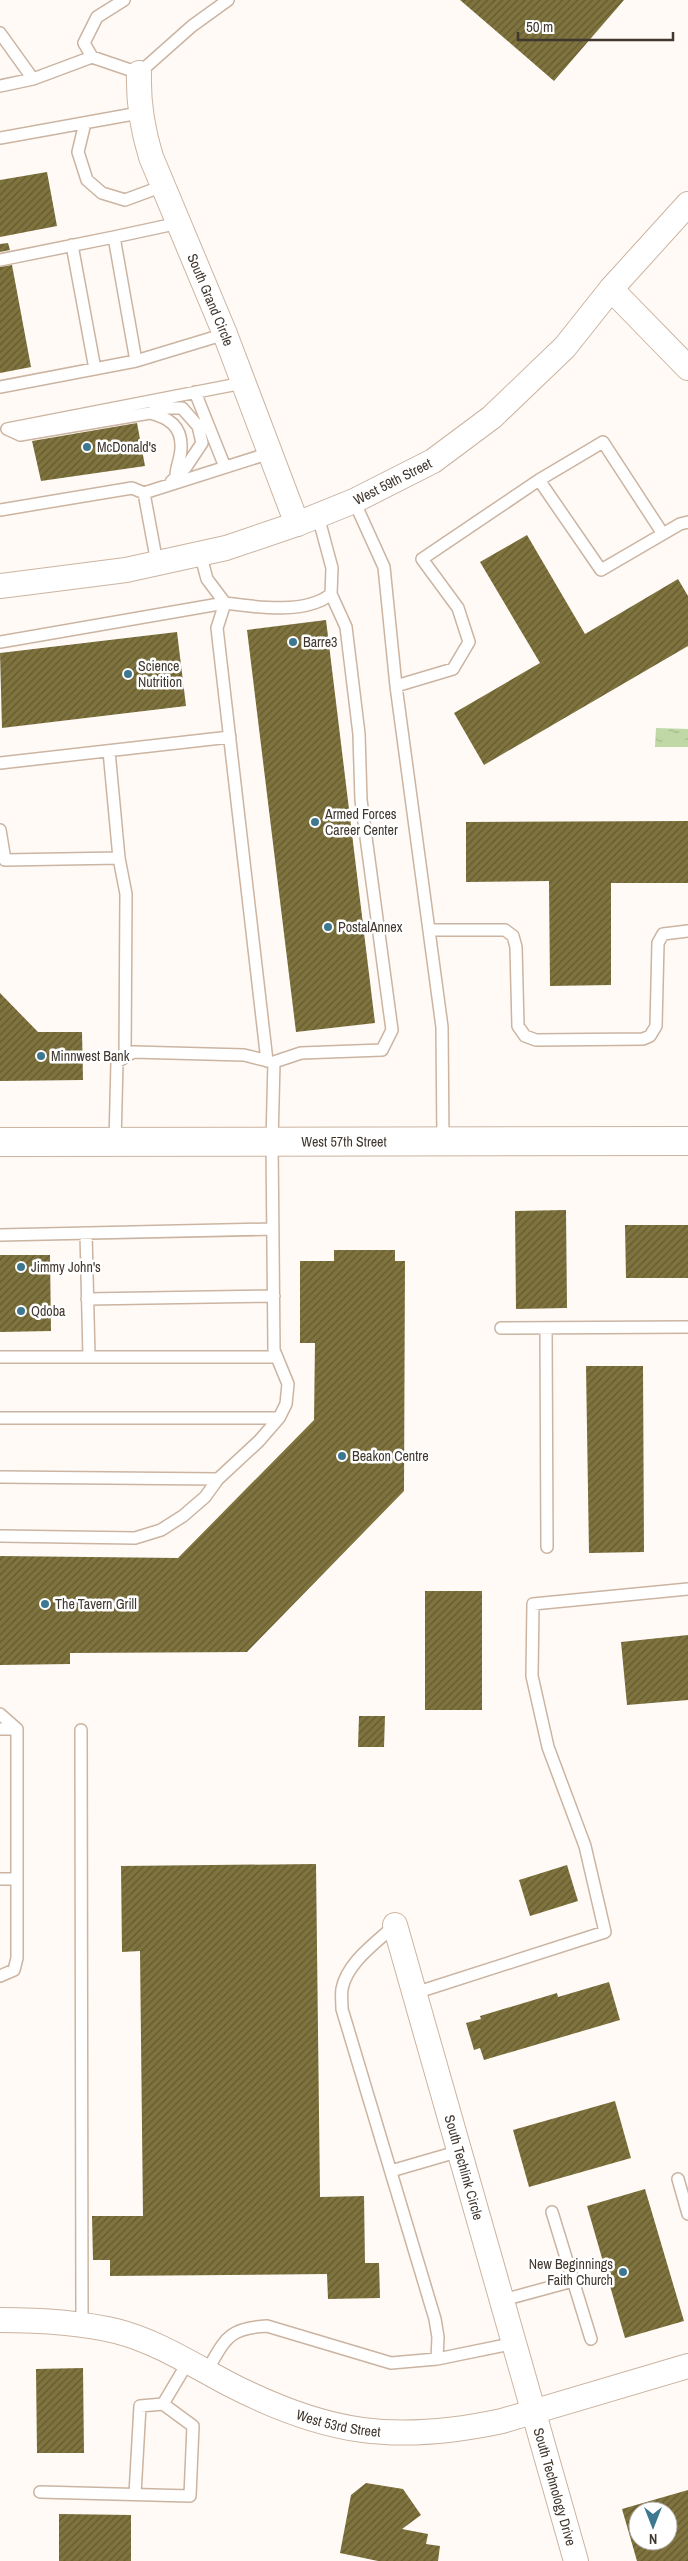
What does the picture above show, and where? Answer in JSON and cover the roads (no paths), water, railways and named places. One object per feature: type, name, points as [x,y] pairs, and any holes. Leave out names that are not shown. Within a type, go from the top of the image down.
[{"type":"main road","name":"West 57th Street","points":[[0,1142],[688,1141]]},
{"type":"street","name":"South Grand Circle","points":[[139,73],[139,112],[142,130],[163,186],[225,334],[270,453],[307,520]]},
{"type":"street","name":"West 59th Street","points":[[0,586],[126,570],[226,548],[307,520],[354,501],[433,461],[492,417],[565,347],[611,289],[688,204]]},
{"type":"street","points":[[611,289],[688,368]]},
{"type":"street","name":"South Techlink Circle","points":[[395,1925],[516,2344],[533,2411]]},
{"type":"street","name":"West 53rd Street","points":[[0,2320],[44,2320],[118,2331],[154,2345],[197,2368],[300,2416],[329,2426],[365,2432],[415,2434],[502,2421],[688,2366]]},
{"type":"street","name":"South Technology Drive","points":[[533,2411],[576,2561]]},
{"type":"lane","points":[[92,57],[84,43],[97,17],[124,0]]},
{"type":"lane","points":[[0,86],[33,79],[92,57],[139,73],[192,26],[228,0]]},
{"type":"lane","points":[[0,33],[33,79]]},
{"type":"lane","points":[[0,138],[139,112]]},
{"type":"lane","points":[[85,123],[78,152],[87,180],[102,193],[125,200],[163,186]]},
{"type":"lane","points":[[0,260],[178,223]]},
{"type":"lane","points":[[114,236],[136,361]]},
{"type":"lane","points":[[72,245],[95,369]]},
{"type":"lane","points":[[0,387],[136,361],[225,334]]},
{"type":"lane","points":[[3,430],[243,383]]},
{"type":"lane","points":[[195,392],[225,467]]},
{"type":"lane","points":[[3,430],[20,435],[150,413],[165,408],[182,408],[198,426],[202,443],[186,467],[173,480]]},
{"type":"lane","points":[[150,413],[168,418],[178,431],[182,449],[173,480]]},
{"type":"lane","points":[[396,686],[453,670],[469,642],[458,608],[422,559],[539,480],[603,442],[663,534]]},
{"type":"lane","points":[[0,510],[132,488],[144,493],[173,480],[270,453]]},
{"type":"lane","points":[[539,480],[601,570],[663,534],[688,522]]},
{"type":"lane","points":[[144,493],[158,563]]},
{"type":"lane","points":[[354,501],[384,567],[396,686],[442,1027],[443,1141]]},
{"type":"lane","points":[[115,1142],[117,1062],[133,1052],[244,1055],[270,1061],[301,1053],[382,1050],[392,1030],[360,800],[358,734],[346,627],[331,594],[332,568],[307,520]]},
{"type":"lane","points":[[200,554],[208,579],[225,603]]},
{"type":"lane","points":[[0,642],[225,603],[268,609],[322,602],[331,594]]},
{"type":"lane","points":[[0,1536],[135,1538],[161,1530],[183,1516],[205,1497],[218,1479],[259,1441],[279,1418],[286,1404],[288,1384],[274,1350],[270,1061],[217,628],[225,603]]},
{"type":"lane","points":[[0,763],[230,737]]},
{"type":"lane","points":[[109,751],[119,858],[126,894],[125,1057]]},
{"type":"lane","points":[[0,830],[5,860],[119,858]]},
{"type":"lane","points":[[429,930],[505,930],[513,936],[516,948],[518,1026],[525,1036],[536,1040],[642,1039],[650,1036],[656,1026],[658,943],[663,934],[688,931]]},
{"type":"lane","points":[[0,1235],[273,1229]]},
{"type":"lane","points":[[86,1233],[89,1357]]},
{"type":"lane","points":[[87,1299],[274,1296]]},
{"type":"lane","points":[[500,1328],[688,1327]]},
{"type":"lane","points":[[546,1328],[546,1547]]},
{"type":"lane","points":[[0,1357],[277,1357]]},
{"type":"lane","points":[[0,1418],[279,1418]]},
{"type":"lane","points":[[0,1477],[218,1479]]},
{"type":"lane","points":[[415,1993],[605,1932],[585,1846],[548,1747],[532,1676],[533,1604],[688,1589]]},
{"type":"lane","points":[[0,1714],[17,1729],[17,1958],[14,1970],[0,1976]]},
{"type":"lane","points":[[0,1722],[17,1729]]},
{"type":"lane","points":[[0,1729],[17,1729]]},
{"type":"lane","points":[[0,1738],[17,1729]]},
{"type":"lane","points":[[81,1730],[82,2325]]},
{"type":"lane","points":[[0,1880],[16,1879]]},
{"type":"lane","points":[[395,1925],[358,1960],[346,1975],[341,1990],[342,2009],[435,2319],[438,2337],[437,2359]]},
{"type":"lane","points":[[391,2171],[460,2151]]},
{"type":"lane","points":[[678,2180],[688,2214]]},
{"type":"lane","points":[[552,2212],[590,2339]]},
{"type":"lane","points":[[503,2300],[573,2281]]},
{"type":"lane","points":[[163,2404],[228,2336],[246,2327],[266,2326],[392,2363],[437,2359],[516,2344]]},
{"type":"lane","points":[[40,2492],[190,2496],[193,2426],[163,2404],[140,2406],[135,2494]]},
{"type":"water","points":[[656,728],[688,729],[688,747],[655,747]]},
{"type":"place","name":"McDonald's","points":[[87,447]]},
{"type":"place","name":"Barre3","points":[[293,642]]},
{"type":"place","name":"Science Nutrition","points":[[128,674]]},
{"type":"place","name":"Armed Forces Career Center","points":[[315,822]]},
{"type":"place","name":"PostalAnnex","points":[[328,927]]},
{"type":"place","name":"Minnwest Bank","points":[[41,1056]]},
{"type":"place","name":"Jimmy John's","points":[[21,1267]]},
{"type":"place","name":"Qdoba","points":[[21,1311]]},
{"type":"place","name":"Beakon Centre","points":[[342,1456]]},
{"type":"place","name":"The Tavern Grill","points":[[45,1604]]},
{"type":"place","name":"New Beginnings Faith Church","points":[[623,2272]]}]
